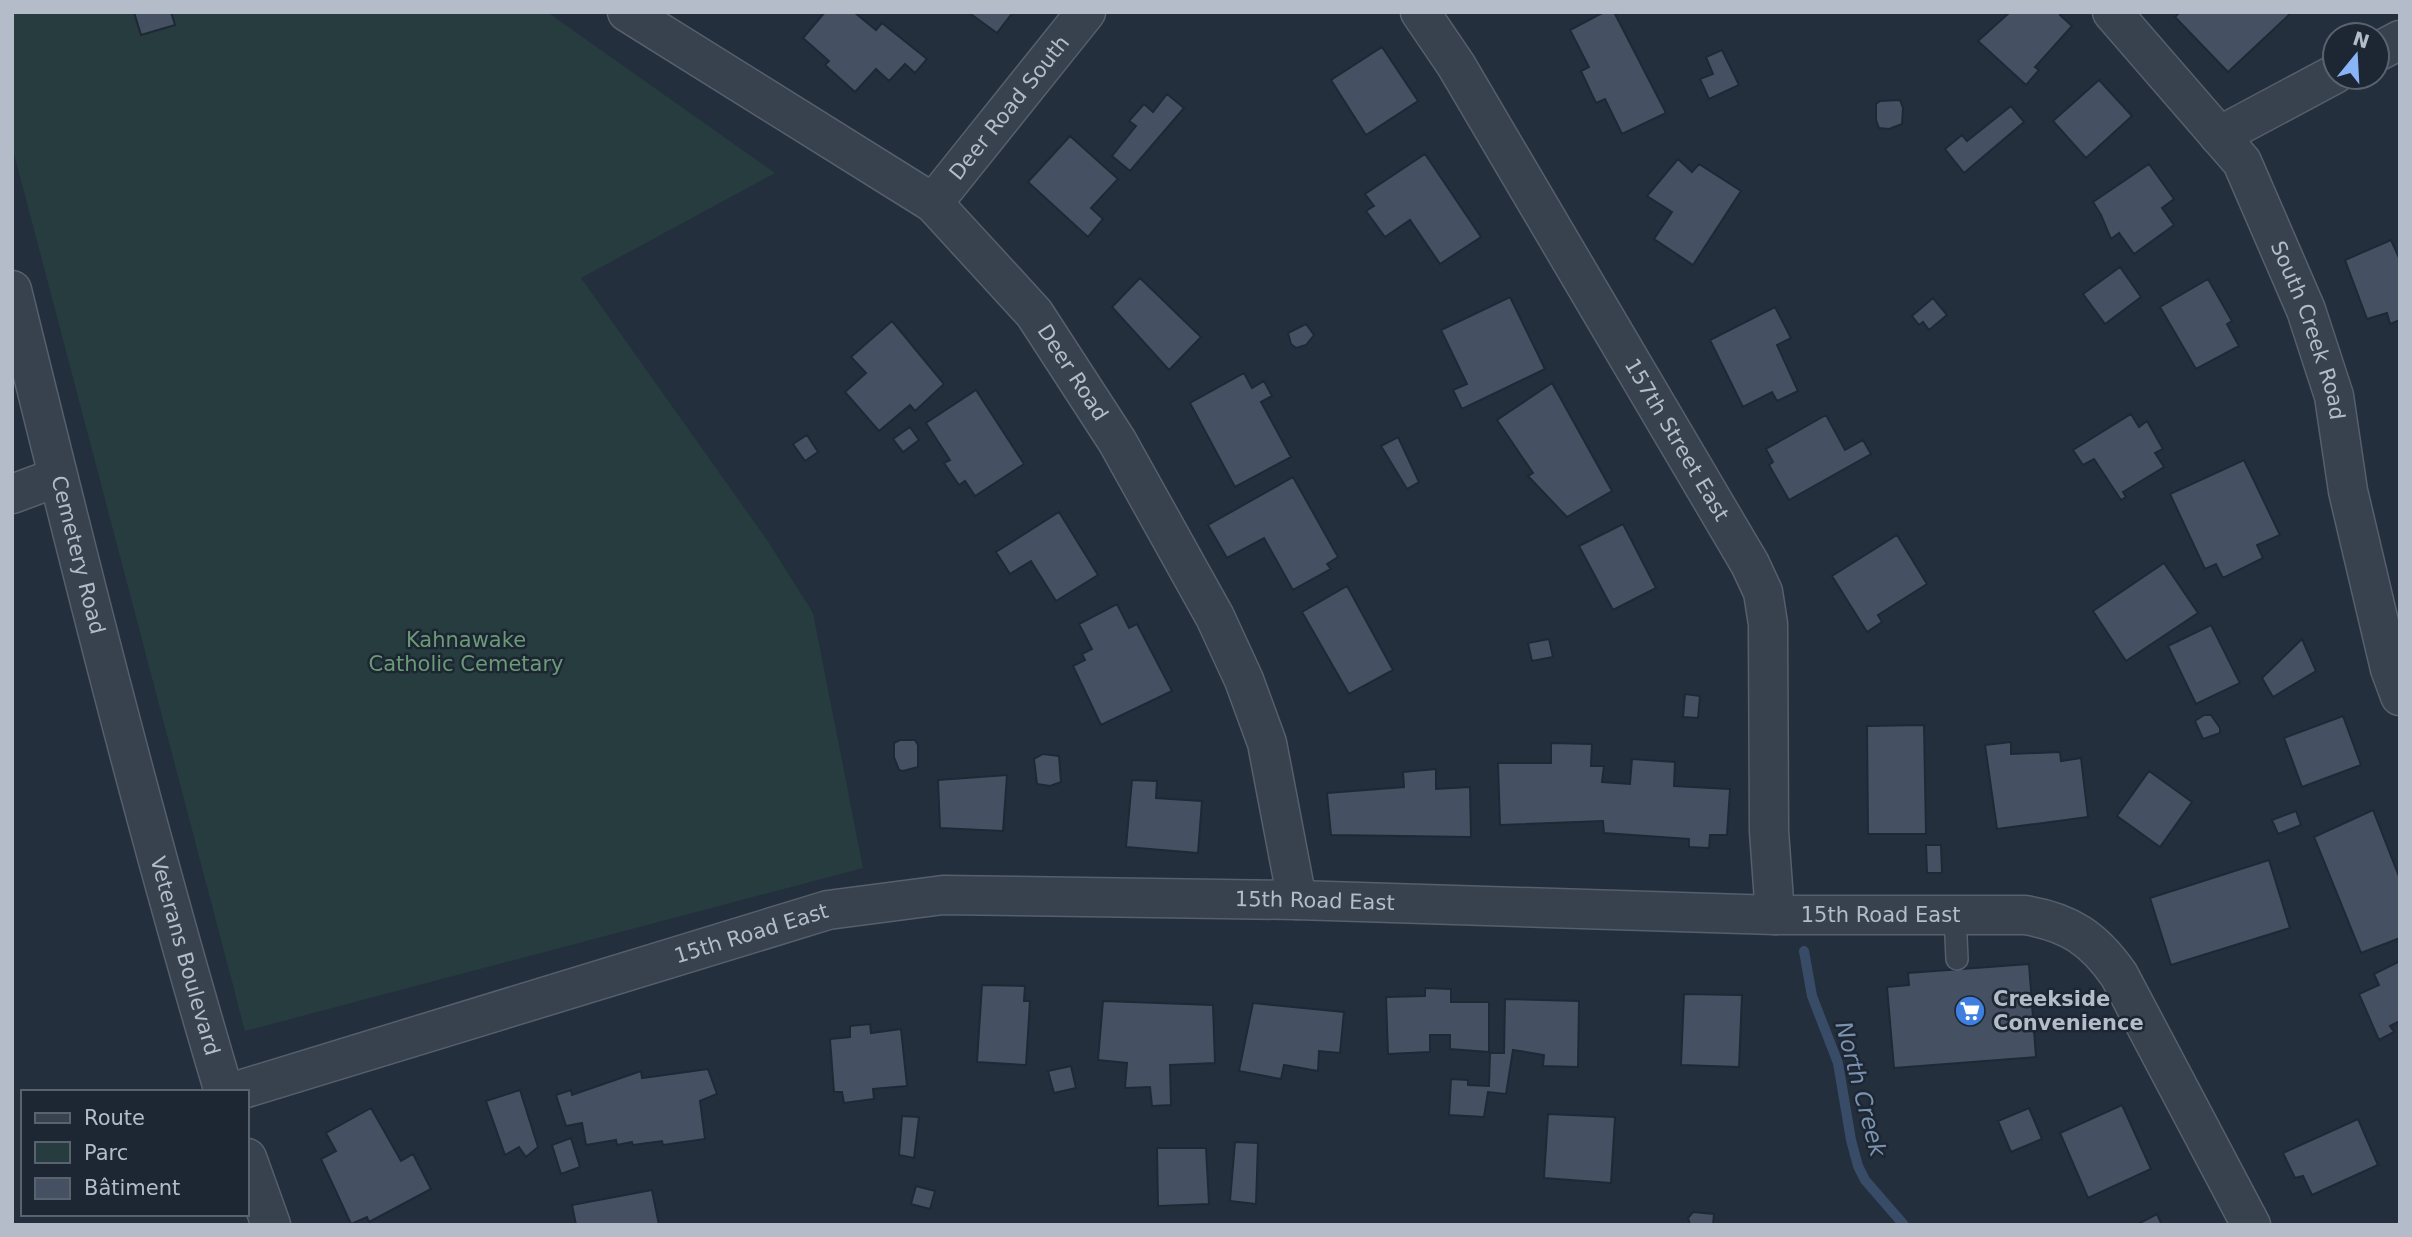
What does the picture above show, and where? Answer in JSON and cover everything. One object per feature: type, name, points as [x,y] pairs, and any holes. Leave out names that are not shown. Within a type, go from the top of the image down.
[{"type":"street","name":"Deer Road","points":[[627,12],[933,204],[1034,313],[1117,441],[1215,617],[1244,680],[1267,743],[1297,900]]},
{"type":"street","name":"Deer Road South","points":[[933,204],[1086,12]]},
{"type":"street","name":"157th Street East","points":[[1420,12],[1456,65],[1750,564],[1763,592],[1768,624],[1769,831],[1775,915]]},
{"type":"street","name":"South Creek Road","points":[[2112,12],[2242,162],[2310,321],[2334,396],[2348,491],[2396,676]]},
{"type":"street","points":[[2219,136],[2321,81]]},
{"type":"street","name":"Cemetery Road","points":[[12,290],[146,818]]},
{"type":"street","points":[[12,494],[58,477]]},
{"type":"street","name":"Veterans Boulevard","points":[[146,818],[223,1090]]},
{"type":"street","name":"15th Road East","points":[[240,1090],[828,910],[943,895],[1297,900],[1775,915],[2025,915],[2068,927],[2105,955],[2119,975],[2251,1225]]},
{"type":"street","points":[[248,1161],[271,1225]]},
{"type":"lane","points":[[1955,915],[1957,959]]},
{"type":"green space","name":"Kahnawake Catholic Cemetary","points":[[12,12],[547,12],[775,173],[581,278],[767,540],[813,613],[863,868],[245,1031],[12,146]]},
{"type":"building","points":[[134,12],[171,12],[175,25],[141,35]]},
{"type":"building","points":[[825,12],[854,12],[876,30],[882,23],[927,59],[915,73],[905,64],[889,81],[876,69],[855,92],[825,65],[829,61],[803,38]]},
{"type":"building","points":[[968,12],[1013,12],[997,33]]},
{"type":"building","points":[[1604,12],[1614,12],[1666,113],[1622,134],[1605,99],[1596,103],[1581,71],[1589,67],[1570,30]]},
{"type":"building","points":[[2010,12],[2063,12],[2060,15],[2072,26],[2035,67],[2039,70],[2026,85],[1978,41]]},
{"type":"building","points":[[2180,12],[2291,13],[2228,72],[2175,17]]},
{"type":"building","points":[[1382,47],[1418,101],[1366,135],[1331,80]]},
{"type":"building","points":[[1722,50],[1739,85],[1709,99],[1700,79],[1713,74],[1706,57]]},
{"type":"building","points":[[2099,80],[2132,116],[2086,158],[2053,121]]},
{"type":"building","points":[[1167,94],[1184,108],[1130,171],[1112,156],[1136,126],[1129,121],[1144,104],[1153,112]]},
{"type":"building","points":[[1900,100],[1903,108],[1902,124],[1889,129],[1879,128],[1876,104],[1880,101]]},
{"type":"building","points":[[2011,106],[2024,122],[1964,173],[1945,149],[1962,135],[1967,141]]},
{"type":"building","points":[[1070,136],[1118,179],[1091,208],[1103,219],[1088,237],[1028,182]]},
{"type":"building","points":[[1425,154],[1481,237],[1440,264],[1410,220],[1385,237],[1366,211],[1374,206],[1365,194]]},
{"type":"building","points":[[1678,159],[1692,172],[1699,164],[1741,191],[1693,265],[1654,239],[1672,212],[1647,196]]},
{"type":"building","points":[[2149,164],[2174,199],[2162,208],[2174,225],[2134,254],[2119,233],[2111,239],[2093,202]]},
{"type":"building","points":[[2391,240],[2400,260],[2400,320],[2390,324],[2387,313],[2367,319],[2345,260]]},
{"type":"building","points":[[2120,267],[2141,297],[2105,324],[2083,294]]},
{"type":"building","points":[[1140,278],[1201,337],[1169,370],[1112,307]]},
{"type":"building","points":[[2208,279],[2232,321],[2227,324],[2239,346],[2196,369],[2160,307]]},
{"type":"building","points":[[1510,297],[1545,369],[1462,409],[1453,390],[1467,384],[1441,330]]},
{"type":"building","points":[[1933,298],[1947,315],[1929,330],[1923,322],[1919,325],[1912,316]]},
{"type":"building","points":[[1775,307],[1791,338],[1777,345],[1798,391],[1777,401],[1772,392],[1743,407],[1710,340]]},
{"type":"building","points":[[892,321],[944,384],[915,411],[910,405],[879,431],[845,392],[866,373],[851,357]]},
{"type":"building","points":[[1306,324],[1314,335],[1306,345],[1296,348],[1291,344],[1288,333]]},
{"type":"building","points":[[1244,373],[1252,388],[1264,381],[1272,396],[1261,402],[1291,457],[1235,487],[1190,403]]},
{"type":"building","points":[[1552,383],[1612,491],[1567,517],[1528,476],[1533,473],[1497,420]]},
{"type":"building","points":[[976,390],[1024,464],[975,496],[965,481],[959,485],[944,463],[950,460],[926,423]]},
{"type":"building","points":[[2131,414],[2139,427],[2147,421],[2163,449],[2155,453],[2164,467],[2123,492],[2126,497],[2121,500],[2094,459],[2083,465],[2073,450]]},
{"type":"building","points":[[1826,415],[1845,450],[1863,440],[1871,454],[1789,500],[1769,465],[1773,462],[1766,449]]},
{"type":"building","points":[[910,427],[919,440],[903,452],[893,439]]},
{"type":"building","points":[[807,435],[818,452],[805,461],[793,444]]},
{"type":"building","points":[[1398,437],[1419,482],[1407,489],[1381,446]]},
{"type":"building","points":[[2244,460],[2280,535],[2257,545],[2263,558],[2223,578],[2216,564],[2205,569],[2170,494]]},
{"type":"building","points":[[1293,477],[1338,557],[1327,564],[1331,569],[1293,590],[1264,538],[1227,558],[1208,525]]},
{"type":"building","points":[[1059,512],[1098,575],[1056,601],[1031,561],[1010,574],[996,552]]},
{"type":"building","points":[[1623,524],[1656,588],[1613,610],[1579,546]]},
{"type":"building","points":[[1897,535],[1927,584],[1878,615],[1882,622],[1867,632],[1832,576]]},
{"type":"building","points":[[2164,563],[2198,613],[2126,661],[2093,611]]},
{"type":"building","points":[[1347,586],[1393,670],[1349,694],[1302,612]]},
{"type":"building","points":[[1117,604],[1129,628],[1137,624],[1172,691],[1101,725],[1073,666],[1085,660],[1082,654],[1092,649],[1079,624]]},
{"type":"building","points":[[2211,625],[2240,683],[2196,704],[2168,646]]},
{"type":"building","points":[[1549,639],[1553,657],[1532,661],[1528,643]]},
{"type":"building","points":[[2302,639],[2316,671],[2273,697],[2262,678]]},
{"type":"building","points":[[1685,694],[1700,696],[1698,718],[1683,717]]},
{"type":"building","points":[[2204,715],[2211,715],[2220,728],[2220,733],[2203,739],[2195,721]]},
{"type":"building","points":[[2343,716],[2361,765],[2302,787],[2284,738]]},
{"type":"building","points":[[1924,725],[1926,834],[1868,834],[1867,726]]},
{"type":"building","points":[[900,740],[915,740],[918,745],[918,767],[899,770],[894,757],[894,743]]},
{"type":"building","points":[[2011,742],[2011,754],[2060,752],[2061,761],[2081,758],[2088,817],[1997,829],[1985,745]]},
{"type":"building","points":[[1551,743],[1592,744],[1591,766],[1604,766],[1602,782],[1630,784],[1632,759],[1675,762],[1674,786],[1730,789],[1727,835],[1710,835],[1709,848],[1689,847],[1689,839],[1604,833],[1603,821],[1500,825],[1498,763],[1551,763]]},
{"type":"building","points":[[1043,754],[1059,756],[1061,782],[1050,786],[1037,784],[1034,759]]},
{"type":"building","points":[[1436,769],[1436,789],[1470,787],[1471,837],[1331,835],[1327,793],[1404,787],[1403,772]]},
{"type":"building","points":[[2149,771],[2192,802],[2160,847],[2117,816]]},
{"type":"building","points":[[1007,775],[1003,831],[940,828],[938,780]]},
{"type":"building","points":[[1132,780],[1157,781],[1156,798],[1202,801],[1198,853],[1126,847]]},
{"type":"building","points":[[2373,810],[2400,879],[2400,938],[2361,953],[2314,837]]},
{"type":"building","points":[[2296,811],[2301,825],[2278,834],[2272,820]]},
{"type":"building","points":[[1926,845],[1941,845],[1942,873],[1927,873]]},
{"type":"building","points":[[2269,860],[2290,928],[2171,965],[2150,898]]},
{"type":"building","points":[[2400,961],[2400,1021],[2390,1026],[2394,1032],[2379,1040],[2359,994],[2379,985],[2374,974]]},
{"type":"building","points":[[2029,964],[2036,1057],[1894,1068],[1887,987],[1909,985],[1908,973]]},
{"type":"building","points":[[982,985],[1025,986],[1024,1001],[1030,1001],[1026,1065],[977,1062]]},
{"type":"building","points":[[1425,988],[1451,989],[1451,1002],[1489,1002],[1489,1052],[1450,1049],[1450,1035],[1430,1035],[1430,1052],[1388,1054],[1386,997],[1425,996]]},
{"type":"building","points":[[1684,994],[1742,995],[1739,1067],[1681,1065]]},
{"type":"building","points":[[1505,999],[1579,1001],[1578,1067],[1543,1066],[1544,1055],[1513,1050],[1506,1094],[1488,1092],[1484,1117],[1449,1115],[1451,1079],[1468,1080],[1468,1085],[1489,1086],[1490,1053],[1504,1053]]},
{"type":"building","points":[[1103,1001],[1213,1005],[1215,1063],[1170,1065],[1171,1105],[1152,1106],[1150,1087],[1125,1088],[1127,1063],[1098,1060]]},
{"type":"building","points":[[1253,1003],[1344,1012],[1340,1053],[1319,1051],[1318,1071],[1284,1065],[1281,1079],[1239,1071]]},
{"type":"building","points":[[870,1024],[871,1033],[901,1029],[907,1086],[873,1089],[874,1099],[844,1103],[842,1092],[834,1092],[830,1039],[850,1037],[850,1026]]},
{"type":"building","points":[[1071,1066],[1076,1088],[1054,1093],[1048,1071]]},
{"type":"building","points":[[708,1069],[717,1094],[700,1101],[705,1139],[663,1145],[662,1141],[617,1145],[616,1140],[586,1145],[582,1123],[566,1126],[556,1095],[571,1090],[572,1095],[641,1071],[642,1078]]},
{"type":"building","points":[[520,1090],[538,1147],[526,1157],[519,1147],[505,1155],[486,1101]]},
{"type":"building","points":[[2122,1105],[2151,1169],[2088,1198],[2060,1133]]},
{"type":"building","points":[[371,1108],[401,1161],[413,1154],[431,1189],[369,1222],[367,1217],[351,1224],[321,1159],[336,1151],[326,1133]]},
{"type":"building","points":[[2029,1108],[2042,1139],[2011,1152],[1998,1121]]},
{"type":"building","points":[[1548,1114],[1615,1117],[1611,1183],[1544,1178]]},
{"type":"building","points":[[902,1116],[919,1117],[914,1158],[899,1155]]},
{"type":"building","points":[[2358,1119],[2378,1165],[2312,1195],[2303,1176],[2295,1178],[2283,1153]]},
{"type":"building","points":[[571,1138],[580,1167],[561,1174],[552,1145]]},
{"type":"building","points":[[1235,1142],[1258,1143],[1256,1204],[1230,1201]]},
{"type":"building","points":[[1157,1148],[1206,1148],[1209,1204],[1158,1206]]},
{"type":"building","points":[[916,1186],[935,1191],[930,1209],[911,1204]]},
{"type":"building","points":[[652,1190],[659,1225],[576,1225],[572,1205]]},
{"type":"building","points":[[1693,1212],[1714,1214],[1713,1225],[1690,1225],[1688,1218]]},
{"type":"building","points":[[2157,1214],[2162,1225],[2136,1225]]},
{"type":"waterway","name":"North Creek","points":[[1804,951],[1812,996],[1838,1063],[1858,1166],[1865,1180],[1904,1225]]},
{"type":"place","name":"Creekside Convenience","points":[[1970,1011]]}]
